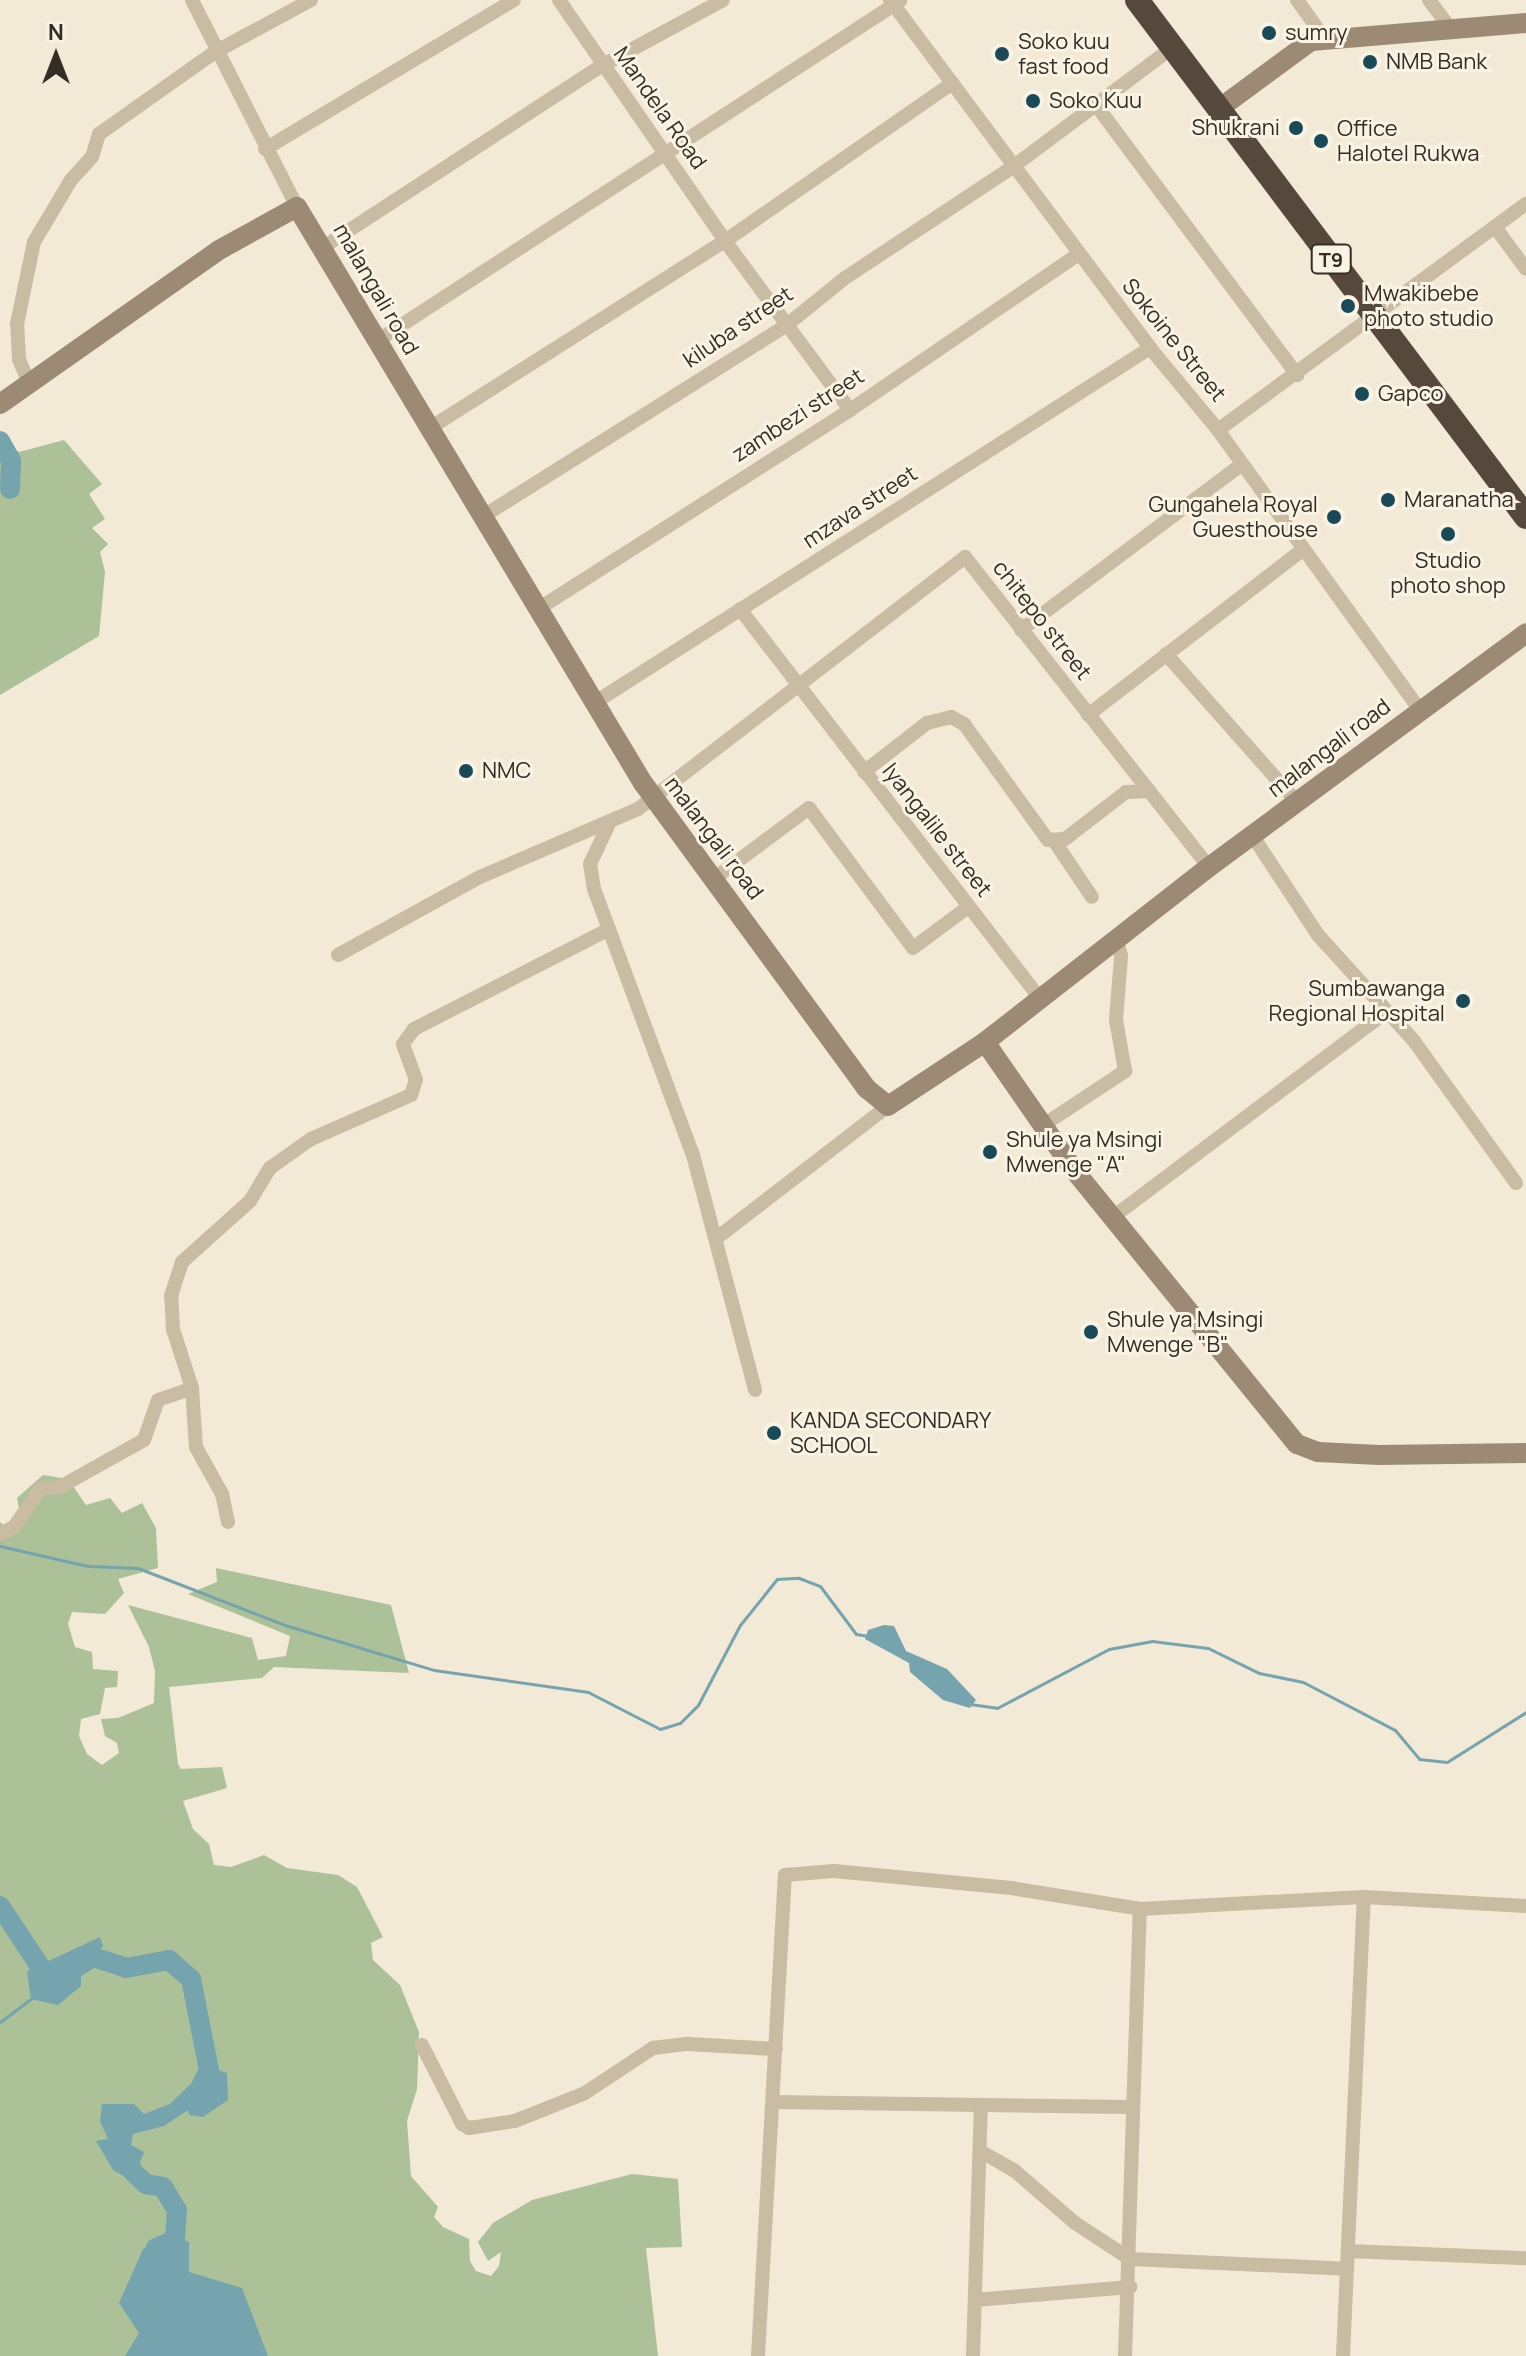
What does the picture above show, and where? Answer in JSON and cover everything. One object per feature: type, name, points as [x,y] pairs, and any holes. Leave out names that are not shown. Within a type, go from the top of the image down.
[{"type":"highway","name":"T9","points":[[1137,0],[1526,517]]},
{"type":"street","points":[[0,404],[219,250],[297,207],[215,52],[192,0]]},
{"type":"street","points":[[29,383],[19,359],[17,324],[36,236],[92,157],[96,137],[215,52],[311,0]]},
{"type":"street","points":[[265,149],[514,0]]},
{"type":"street","name":"Mandela Road","points":[[559,0],[725,241]]},
{"type":"street","points":[[325,246],[603,65],[723,0]]},
{"type":"street","points":[[1297,0],[1325,39]]},
{"type":"street","points":[[1429,0],[1450,28]]},
{"type":"street","points":[[377,341],[896,2]]},
{"type":"street","name":"Sokoine Street","points":[[896,2],[1079,254],[1150,348],[1218,430],[1301,551],[1420,710]]},
{"type":"street","points":[[1220,108],[1299,47],[1325,39],[1526,23]]},
{"type":"street","name":"kiluba street","points":[[482,517],[788,324],[845,278],[1014,166],[1173,47]]},
{"type":"street","points":[[430,428],[725,241],[952,83]]},
{"type":"street","points":[[1096,105],[1297,375]]},
{"type":"street","points":[[1218,430],[1526,204]]},
{"type":"street","name":"malangali road","points":[[297,207],[325,246],[377,341],[482,517],[655,798],[866,1088],[888,1106],[985,1042],[1209,867],[1526,633]]},
{"type":"street","points":[[1495,227],[1526,269]]},
{"type":"street","points":[[725,241],[850,410]]},
{"type":"street","name":"zambezi street","points":[[538,609],[850,410],[1079,254]]},
{"type":"street","name":"mzava street","points":[[594,703],[1150,348]]},
{"type":"street","points":[[1021,630],[1242,464]]},
{"type":"street","points":[[1088,715],[1301,551]]},
{"type":"street","name":"chitepo street","points":[[338,955],[480,877],[608,826],[655,798],[799,689],[967,554],[1021,630],[1209,867]]},
{"type":"street","name":"lyangalile street","points":[[740,609],[1040,998]]},
{"type":"street","points":[[1166,654],[1297,802]]},
{"type":"street","points":[[864,772],[927,723],[951,717],[964,724],[1039,832],[1055,842],[1092,897]]},
{"type":"street","points":[[1055,842],[1126,792],[1149,791]]},
{"type":"street","points":[[715,878],[809,808],[913,948],[968,907]]},
{"type":"street","points":[[608,826],[590,864],[609,929],[677,1110],[718,1237],[755,1390]]},
{"type":"street","points":[[1252,835],[1318,935],[1385,1013],[1414,1041],[1516,1183]]},
{"type":"street","points":[[228,1522],[222,1494],[196,1447],[192,1388],[177,1347],[171,1310],[182,1262],[250,1201],[270,1168],[311,1139],[411,1095],[416,1080],[403,1044],[414,1029],[609,929]]},
{"type":"street","points":[[1042,1126],[1125,1071],[1116,1020],[1121,956],[1117,940]]},
{"type":"street","points":[[1113,1217],[1385,1013]]},
{"type":"street","points":[[985,1042],[1042,1126],[1297,1444],[1333,1453],[1526,1453]]},
{"type":"street","points":[[718,1237],[888,1106]]},
{"type":"street","points":[[0,1534],[14,1527],[37,1491],[60,1487],[144,1440],[158,1400],[192,1388]]},
{"type":"street","points":[[758,2356],[785,1875],[834,1871],[982,1885],[1140,1909],[1364,1897],[1526,1906]]},
{"type":"street","points":[[1343,2356],[1364,1897]]},
{"type":"street","points":[[1125,2356],[1130,2287],[1130,2107],[1140,1909]]},
{"type":"street","points":[[422,2045],[462,2124],[469,2128],[515,2121],[574,2098],[653,2048],[688,2044],[776,2049]]},
{"type":"street","points":[[774,2102],[1130,2107]]},
{"type":"street","points":[[973,2356],[981,2105]]},
{"type":"street","points":[[980,2151],[1015,2171],[1075,2223],[1130,2259],[1347,2269]]},
{"type":"street","points":[[1348,2251],[1526,2258]]},
{"type":"street","points":[[975,2300],[1130,2287]]},
{"type":"green space","points":[[0,438],[19,452],[64,440],[102,484],[89,494],[105,519],[92,528],[108,544],[100,552],[105,572],[99,636],[0,695]]},
{"type":"green space","points":[[43,1475],[68,1479],[86,1505],[110,1498],[122,1513],[142,1503],[156,1528],[158,1568],[118,1579],[124,1593],[105,1614],[72,1612],[68,1624],[75,1647],[92,1652],[93,1669],[118,1671],[117,1687],[105,1688],[100,1714],[81,1719],[79,1736],[87,1754],[102,1765],[119,1753],[117,1743],[105,1736],[101,1719],[118,1718],[154,1703],[155,1671],[149,1647],[128,1605],[252,1638],[258,1660],[286,1656],[290,1636],[188,1594],[217,1582],[216,1568],[391,1605],[409,1673],[274,1667],[262,1678],[169,1687],[178,1764],[181,1769],[222,1767],[227,1788],[183,1801],[193,1829],[209,1844],[214,1865],[231,1867],[264,1855],[287,1868],[338,1875],[357,1887],[383,1937],[371,1943],[373,1960],[400,1985],[419,2032],[417,2089],[407,2121],[411,2176],[438,2207],[434,2217],[443,2227],[469,2239],[470,2261],[476,2271],[491,2276],[499,2266],[501,2252],[488,2261],[478,2242],[493,2223],[532,2200],[632,2174],[678,2179],[682,2247],[646,2248],[658,2356],[0,2356],[0,1522],[4,1526],[20,1514],[17,1498]]},
{"type":"water","points":[[884,1625],[894,1626],[906,1651],[947,1669],[976,1700],[970,1708],[943,1700],[910,1672],[909,1663],[865,1639],[868,1630]]},
{"type":"water","points":[[100,1937],[103,1946],[81,1971],[81,1986],[58,2005],[31,1999],[27,1971]]},
{"type":"water","points":[[215,2069],[227,2073],[228,2100],[203,2117],[189,2115],[188,2110],[164,2126],[133,2134],[131,2145],[144,2152],[136,2172],[139,2185],[113,2170],[96,2141],[108,2139],[100,2121],[102,2104],[134,2104],[144,2114],[170,2104],[202,2073]]},
{"type":"water","points":[[168,2234],[189,2242],[189,2272],[242,2288],[268,2356],[125,2356],[139,2333],[119,2303],[143,2249]]},
{"type":"waterway","points":[[0,441],[11,461],[10,489]]},
{"type":"waterway","points":[[0,1546],[88,1566],[138,1568],[285,1625],[434,1670],[588,1692],[660,1729],[680,1723],[698,1705],[740,1625],[777,1579],[799,1578],[820,1586],[856,1634],[869,1636]]},
{"type":"waterway","points":[[970,1704],[997,1708],[1109,1649],[1152,1641],[1208,1648],[1259,1673],[1303,1682],[1395,1730],[1419,1759],[1447,1762],[1526,1712]]},
{"type":"waterway","points":[[0,1906],[47,1977],[65,1974],[93,1957],[126,1968],[169,1960],[191,1979],[209,2070],[197,2095]]},
{"type":"waterway","points":[[0,2022],[32,1998]]},
{"type":"waterway","points":[[123,2152],[133,2172],[146,2184],[163,2187],[177,2210],[175,2240],[156,2248]]},
{"type":"place","name":"sumry","points":[[1269,33]]},
{"type":"place","name":"Soko kuu fast food","points":[[1002,54]]},
{"type":"place","name":"NMB Bank","points":[[1370,62]]},
{"type":"place","name":"Soko Kuu","points":[[1033,101]]},
{"type":"place","name":"Shukrani","points":[[1296,128]]},
{"type":"place","name":"Office Halotel Rukwa","points":[[1321,141]]},
{"type":"place","name":"Mwakibebe photo studio","points":[[1348,306]]},
{"type":"place","name":"Gapco","points":[[1362,394]]},
{"type":"place","name":"Maranatha","points":[[1388,500]]},
{"type":"place","name":"Gungahela Royal Guesthouse","points":[[1334,517]]},
{"type":"place","name":"Studio photo shop","points":[[1448,534]]},
{"type":"place","name":"NMC","points":[[466,771]]},
{"type":"place","name":"Sumbawanga Regional Hospital","points":[[1463,1001]]},
{"type":"place","name":"Shule ya Msingi Mwenge \"A\"","points":[[990,1152]]},
{"type":"place","name":"Shule ya Msingi Mwenge \"B\"","points":[[1091,1332]]},
{"type":"place","name":"KANDA SECONDARY SCHOOL","points":[[774,1433]]}]
